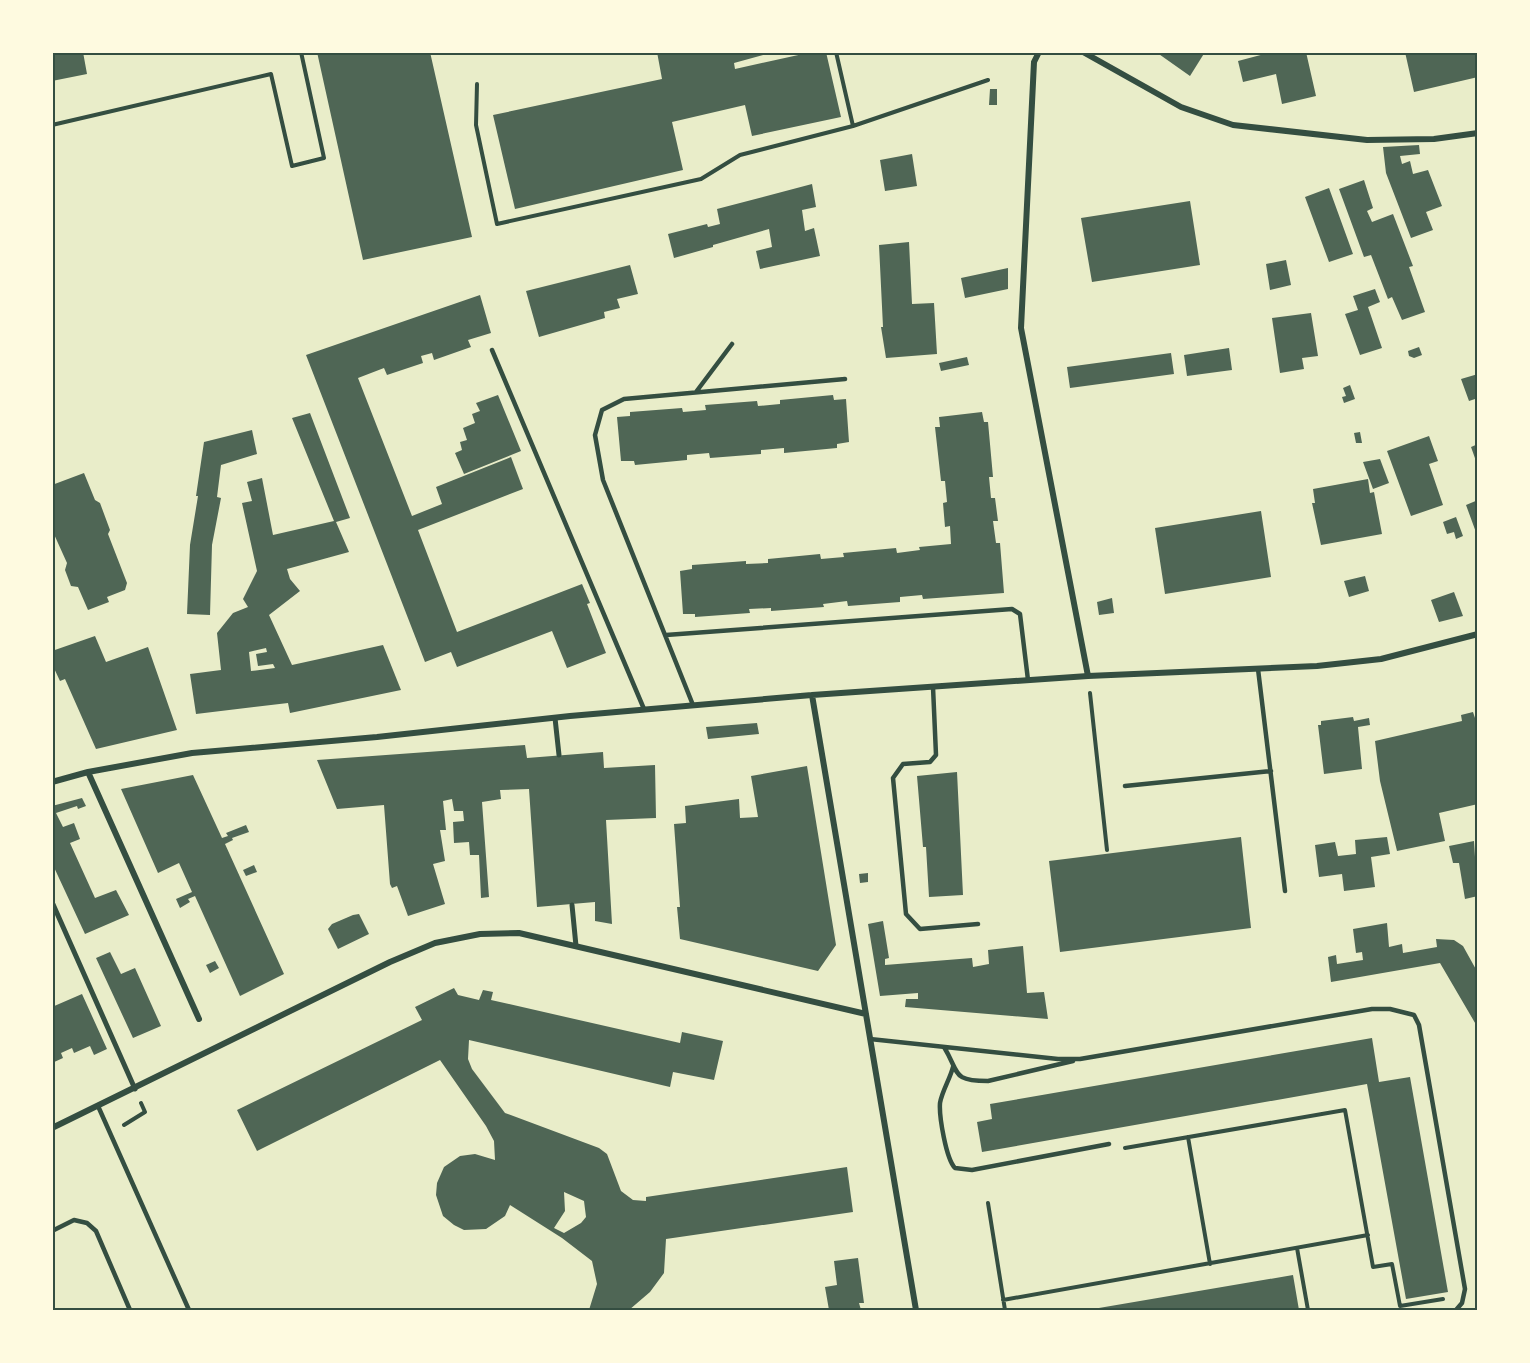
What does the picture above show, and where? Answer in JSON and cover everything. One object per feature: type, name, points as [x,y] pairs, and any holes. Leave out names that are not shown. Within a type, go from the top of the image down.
[{"type":"street","points":[[1040,52],[1034,62],[1021,328],[1088,676]]},
{"type":"street","points":[[1083,52],[1181,107],[1233,125],[1367,140],[1434,139],[1478,133]]},
{"type":"street","points":[[52,782],[88,772],[192,753],[377,737],[644,709],[1088,676],[1317,666],[1381,659],[1478,634]]},
{"type":"street","points":[[812,695],[915,1311]]},
{"type":"street","points":[[555,718],[559,755]]},
{"type":"street","points":[[88,772],[199,1019]]},
{"type":"street","points":[[52,902],[135,1089]]},
{"type":"street","points":[[572,904],[576,946]]},
{"type":"street","points":[[52,1128],[390,962],[435,943],[480,934],[519,933],[866,1014]]},
{"type":"lane","points":[[696,392],[732,344]]},
{"type":"lane","points":[[492,350],[644,709]]},
{"type":"lane","points":[[693,705],[603,480],[595,435],[602,410],[624,399],[845,379]]},
{"type":"lane","points":[[666,635],[1012,609],[1020,614],[1028,680]]},
{"type":"lane","points":[[1258,669],[1285,891]]},
{"type":"lane","points":[[933,687],[936,755],[930,762],[903,764],[892,778],[906,914],[920,929],[978,924]]},
{"type":"lane","points":[[1125,786],[1270,771]]},
{"type":"lane","points":[[944,1047],[957,1073],[965,1079],[988,1081],[1080,1059],[1372,1009],[1390,1009],[1414,1016],[1419,1025],[1465,1289],[1462,1303],[1456,1311]]},
{"type":"lane","points":[[870,1039],[1058,1059],[1080,1059]]},
{"type":"lane","points":[[953,1067],[940,1102],[948,1155],[955,1168],[972,1170],[1109,1144]]},
{"type":"lane","points":[[99,1106],[189,1311]]},
{"type":"lane","points":[[52,1231],[74,1220],[87,1223],[96,1231],[130,1311]]},
{"type":"path","points":[[52,125],[271,74],[292,166],[324,158],[301,52]]},
{"type":"path","points":[[836,52],[854,126]]},
{"type":"path","points":[[477,84],[476,125],[497,224],[701,179],[740,155],[854,126],[988,80]]},
{"type":"path","points":[[1088,676],[1107,850]]},
{"type":"path","points":[[126,1132],[123,1126],[145,1113],[135,1089]]},
{"type":"path","points":[[1109,1144],[1116,1150],[1345,1110],[1374,1267],[1392,1264],[1400,1306],[1449,1298]]},
{"type":"path","points":[[1188,1137],[1210,1264]]},
{"type":"path","points":[[988,1203],[1005,1311]]},
{"type":"path","points":[[1004,1300],[1368,1235]]},
{"type":"path","points":[[1297,1248],[1308,1311]]},
{"type":"building","points":[[52,52],[83,52],[87,74],[52,81]]},
{"type":"building","points":[[317,52],[430,52],[472,237],[363,260]]},
{"type":"building","points":[[657,52],[774,52],[734,63],[735,69],[812,52],[826,52],[841,117],[752,136],[745,105],[672,122],[683,170],[515,209],[493,115],[662,79]]},
{"type":"building","points":[[1156,52],[1205,52],[1190,76]]},
{"type":"building","points":[[1272,52],[1306,52],[1316,96],[1282,104],[1276,74],[1243,82],[1238,61]]},
{"type":"building","points":[[1405,52],[1478,52],[1478,77],[1414,92]]},
{"type":"building","points":[[990,89],[997,89],[997,105],[989,105]]},
{"type":"building","points":[[1419,145],[1420,154],[1400,156],[1402,164],[1410,161],[1413,174],[1428,170],[1442,206],[1426,212],[1433,230],[1411,238],[1386,173],[1383,147]]},
{"type":"building","points":[[912,154],[917,186],[885,191],[880,160]]},
{"type":"building","points":[[1364,180],[1373,208],[1367,211],[1372,222],[1393,214],[1413,266],[1409,267],[1425,312],[1402,320],[1392,297],[1388,299],[1371,255],[1364,257],[1339,189]]},
{"type":"building","points":[[812,184],[816,207],[802,210],[805,231],[814,228],[820,256],[760,269],[756,251],[772,247],[769,229],[674,258],[668,234],[707,224],[708,227],[720,224],[717,209]]},
{"type":"building","points":[[1329,188],[1353,254],[1329,262],[1305,197]]},
{"type":"building","points":[[1190,201],[1200,265],[1092,282],[1081,218]]},
{"type":"building","points":[[909,242],[912,304],[934,303],[937,354],[886,358],[881,327],[883,327],[879,245]]},
{"type":"building","points":[[1286,260],[1291,285],[1270,290],[1266,264]]},
{"type":"building","points":[[630,265],[638,294],[617,299],[620,308],[604,312],[605,318],[539,337],[526,291]]},
{"type":"building","points":[[1008,268],[1008,289],[965,298],[961,278]]},
{"type":"building","points":[[1375,289],[1380,302],[1368,307],[1382,348],[1360,355],[1345,314],[1358,310],[1353,296]]},
{"type":"building","points":[[480,295],[491,333],[468,340],[471,347],[434,360],[432,353],[421,356],[423,363],[387,375],[384,368],[358,378],[412,516],[442,504],[436,487],[511,457],[523,489],[418,530],[457,632],[582,584],[590,603],[587,604],[606,653],[567,668],[552,631],[457,667],[451,652],[425,662],[306,355]]},
{"type":"building","points":[[1311,313],[1318,356],[1302,358],[1304,369],[1280,373],[1272,318]]},
{"type":"building","points":[[1419,347],[1422,355],[1414,358],[1409,356],[1408,351]]},
{"type":"building","points":[[1229,348],[1232,370],[1187,376],[1184,355]]},
{"type":"building","points":[[1171,353],[1174,374],[1070,388],[1067,367]]},
{"type":"building","points":[[967,357],[969,365],[941,371],[939,363]]},
{"type":"building","points":[[1478,374],[1478,398],[1469,401],[1461,379]]},
{"type":"building","points":[[1350,385],[1355,399],[1344,403],[1342,397],[1346,396],[1343,388]]},
{"type":"building","points":[[498,395],[521,451],[464,474],[455,453],[462,450],[460,442],[467,440],[463,428],[475,423],[472,414],[480,411],[476,403]]},
{"type":"building","points":[[833,395],[834,400],[846,399],[849,442],[837,444],[837,448],[784,453],[784,448],[761,450],[761,454],[710,458],[709,453],[687,455],[687,460],[635,465],[634,461],[621,461],[617,417],[630,416],[630,412],[682,408],[683,412],[706,410],[705,405],[757,401],[758,406],[780,404],[780,400]]},
{"type":"building","points":[[982,412],[984,422],[988,422],[993,477],[989,477],[991,498],[995,498],[998,521],[993,521],[996,543],[1000,543],[1004,593],[923,599],[922,595],[900,597],[900,602],[848,606],[847,601],[823,604],[824,607],[771,611],[771,608],[749,609],[750,613],[695,617],[695,614],[683,614],[680,571],[692,569],[692,565],[746,561],[746,564],[768,563],[768,559],[820,554],[821,559],[844,557],[843,553],[896,548],[897,553],[920,550],[919,547],[951,544],[950,526],[945,527],[943,503],[947,502],[945,481],[941,481],[935,427],[940,427],[939,417]]},
{"type":"building","points":[[310,413],[350,518],[336,522],[349,552],[287,569],[290,579],[300,591],[269,615],[292,665],[383,645],[401,690],[290,713],[288,703],[196,714],[190,674],[221,670],[217,633],[233,613],[248,607],[243,599],[257,571],[242,503],[252,501],[247,482],[262,478],[273,535],[334,521],[292,418]],"holes":[[[266,648],[267,652],[256,654],[258,666],[273,664],[275,668],[251,671],[249,652]]]},
{"type":"building","points":[[252,430],[257,454],[221,465],[217,497],[221,498],[212,545],[210,615],[187,614],[190,545],[204,442]]},
{"type":"building","points":[[1360,432],[1362,443],[1356,443],[1354,433]]},
{"type":"building","points":[[1429,436],[1438,461],[1429,464],[1443,505],[1411,516],[1387,451]]},
{"type":"building","points":[[1478,444],[1478,460],[1476,461],[1471,447]]},
{"type":"building","points":[[1380,459],[1389,483],[1373,489],[1363,462]]},
{"type":"building","points":[[84,473],[95,500],[100,503],[110,530],[108,534],[127,583],[125,590],[107,597],[109,602],[88,610],[78,587],[71,586],[65,570],[67,563],[53,532],[52,485]]},
{"type":"building","points":[[1368,479],[1370,493],[1374,492],[1382,534],[1321,545],[1312,503],[1315,503],[1313,489]]},
{"type":"building","points":[[1478,500],[1478,535],[1477,535],[1466,505]]},
{"type":"building","points":[[1261,511],[1271,577],[1165,594],[1155,528]]},
{"type":"building","points":[[1456,517],[1463,536],[1456,539],[1454,532],[1447,534],[1443,522]]},
{"type":"building","points":[[1365,576],[1369,591],[1349,597],[1344,581]]},
{"type":"building","points":[[1454,592],[1463,616],[1439,622],[1431,600]]},
{"type":"building","points":[[1112,598],[1114,613],[1099,615],[1097,602]]},
{"type":"building","points":[[95,636],[106,662],[148,647],[177,730],[96,749],[65,679],[60,681],[52,664],[52,651]]},
{"type":"building","points":[[1473,712],[1475,718],[1478,718],[1478,804],[1439,813],[1445,841],[1397,851],[1380,781],[1375,741],[1462,721],[1461,715]]},
{"type":"building","points":[[1353,717],[1354,721],[1369,718],[1370,725],[1358,727],[1362,769],[1324,774],[1318,725],[1321,725],[1321,721]]},
{"type":"building","points":[[757,723],[759,734],[708,739],[706,727]]},
{"type":"building","points":[[525,745],[527,758],[603,752],[604,768],[655,765],[656,818],[606,820],[612,924],[595,921],[595,902],[537,907],[529,789],[500,790],[501,799],[482,802],[489,897],[481,898],[479,855],[470,855],[469,842],[454,843],[453,822],[464,821],[463,811],[454,811],[452,799],[443,801],[446,830],[440,830],[445,861],[433,864],[445,904],[408,916],[397,886],[392,888],[390,884],[384,805],[337,809],[317,760]]},
{"type":"building","points":[[807,766],[836,945],[818,971],[680,939],[674,824],[686,823],[685,806],[739,799],[740,818],[758,817],[751,776]]},
{"type":"building","points":[[957,772],[963,895],[929,897],[926,847],[923,847],[917,776]]},
{"type":"building","points":[[193,775],[222,838],[228,836],[226,833],[246,825],[249,832],[232,838],[233,840],[225,844],[284,974],[240,996],[195,896],[188,899],[190,902],[180,908],[176,899],[192,892],[179,863],[158,873],[121,789]]},
{"type":"building","points":[[82,798],[86,806],[78,809],[77,806],[56,813],[63,827],[74,823],[80,839],[70,843],[95,898],[116,890],[129,915],[85,934],[52,863],[52,806]]},
{"type":"building","points":[[1241,837],[1251,928],[1060,952],[1049,861]]},
{"type":"building","points":[[1387,837],[1390,854],[1371,857],[1375,887],[1344,891],[1342,874],[1319,877],[1315,845],[1335,842],[1338,856],[1356,854],[1355,840]]},
{"type":"building","points":[[1474,841],[1475,857],[1478,857],[1478,896],[1465,899],[1459,863],[1453,863],[1449,846]]},
{"type":"building","points":[[254,865],[257,872],[246,876],[243,870]]},
{"type":"building","points":[[868,873],[868,882],[860,883],[859,874]]},
{"type":"building","points":[[359,914],[369,934],[338,949],[328,929],[332,924]]},
{"type":"building","points":[[883,921],[889,958],[885,959],[885,965],[972,958],[973,967],[989,964],[988,950],[1023,946],[1027,993],[1044,992],[1048,1019],[905,1007],[906,999],[918,999],[918,993],[880,996],[868,924]]},
{"type":"building","points":[[1387,923],[1389,947],[1402,944],[1403,953],[1437,947],[1436,939],[1454,940],[1463,946],[1478,973],[1478,1028],[1440,963],[1331,982],[1328,957],[1336,955],[1337,964],[1363,960],[1362,952],[1356,953],[1353,929]]},
{"type":"building","points":[[110,952],[121,974],[135,968],[161,1026],[133,1038],[96,958]]},
{"type":"building","points":[[215,961],[219,968],[210,973],[206,965]]},
{"type":"building","points":[[454,988],[458,995],[479,1000],[483,990],[493,992],[491,1000],[680,1043],[682,1032],[723,1041],[714,1080],[673,1072],[670,1087],[469,1040],[468,1059],[472,1069],[505,1113],[599,1148],[607,1154],[621,1191],[633,1200],[646,1201],[646,1197],[847,1167],[853,1212],[666,1239],[664,1273],[650,1292],[629,1310],[589,1310],[597,1284],[592,1261],[562,1238],[510,1205],[505,1216],[486,1229],[464,1230],[443,1216],[436,1195],[437,1183],[444,1167],[460,1156],[475,1154],[495,1160],[494,1141],[486,1126],[440,1060],[257,1151],[237,1110],[422,1020],[415,1007]],"holes":[[[564,1192],[584,1201],[586,1217],[581,1223],[564,1233],[554,1228],[565,1211]]]},
{"type":"building","points":[[82,994],[107,1049],[94,1055],[90,1046],[74,1053],[72,1048],[61,1053],[63,1058],[52,1063],[52,1007]]},
{"type":"building","points":[[1372,1038],[1379,1082],[1410,1077],[1448,1292],[1406,1299],[1367,1084],[982,1152],[977,1122],[992,1119],[990,1104]]},
{"type":"building","points":[[858,1258],[864,1303],[859,1303],[861,1310],[829,1310],[825,1287],[837,1285],[834,1261]]},
{"type":"building","points":[[1293,1275],[1299,1310],[1093,1310],[1093,1309]]}]
